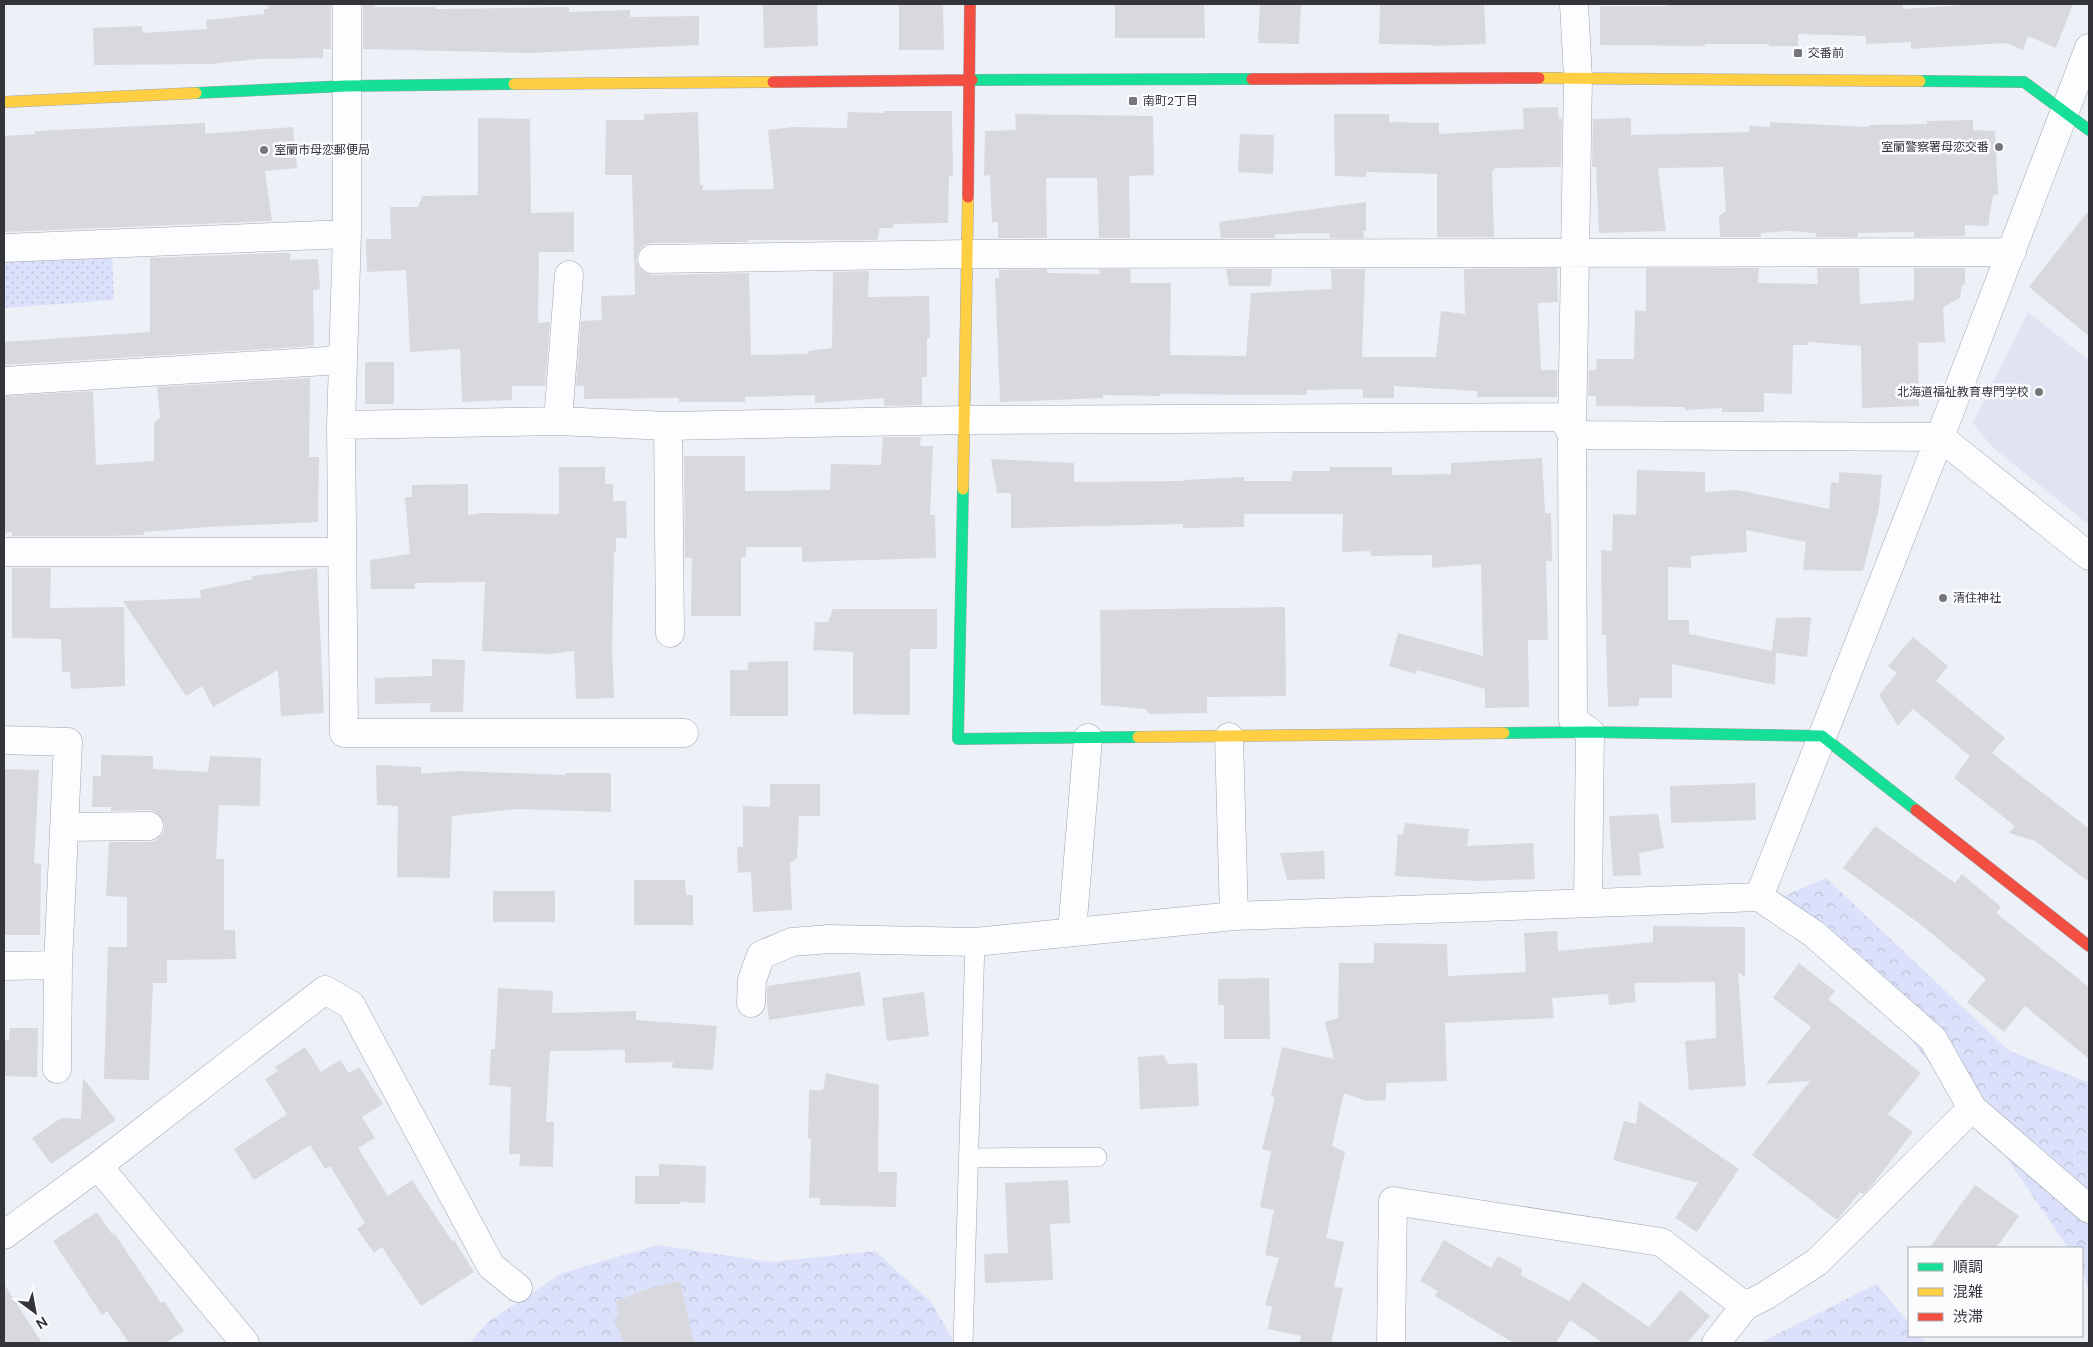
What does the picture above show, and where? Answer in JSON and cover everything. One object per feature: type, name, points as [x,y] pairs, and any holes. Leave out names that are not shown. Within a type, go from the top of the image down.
[{"type":"street","points":[[347,4],[347,234],[340,425],[344,733],[684,733]]},
{"type":"street","points":[[970,4],[968,254],[958,738],[1229,737],[1590,732],[1822,736],[2089,946]]},
{"type":"street","points":[[1574,4],[1578,78],[1572,435],[1574,720],[1590,732]]},
{"type":"street","points":[[1759,897],[2012,252],[2089,48]]},
{"type":"street","points":[[4,102],[346,86],[970,80],[1578,78],[2024,82],[2089,130]]},
{"type":"street","points":[[4,248],[347,234]]},
{"type":"street","points":[[652,258],[968,254],[2012,252]]},
{"type":"street","points":[[558,421],[569,275]]},
{"type":"street","points":[[4,381],[342,360]]},
{"type":"street","points":[[340,425],[558,421],[668,426],[965,420],[1563,417],[1572,435]]},
{"type":"street","points":[[668,426],[670,633]]},
{"type":"street","points":[[1572,435],[1940,437],[2089,556]]},
{"type":"street","points":[[4,552],[342,552]]},
{"type":"street","points":[[1588,902],[1590,732]]},
{"type":"street","points":[[1229,737],[1234,916]]},
{"type":"street","points":[[1072,932],[1088,738]]},
{"type":"street","points":[[4,740],[68,742],[66,827],[58,965],[57,1069]]},
{"type":"street","points":[[66,827],[149,826]]},
{"type":"street","points":[[751,1003],[752,980],[761,955],[792,942],[829,939],[975,942],[1234,916],[1759,897],[1814,934],[1933,1039],[1972,1108],[2089,1209]]},
{"type":"street","points":[[4,966],[58,965]]},
{"type":"street","points":[[4,1235],[98,1166],[326,990],[351,1005],[491,1266],[518,1288]]},
{"type":"street","points":[[1716,1343],[1745,1306],[1765,1296],[1817,1262],[1972,1108]]},
{"type":"street","points":[[98,1166],[246,1343]]},
{"type":"street","points":[[1390,1343],[1393,1201],[1661,1242],[1745,1306]]},
{"type":"lane","points":[[963,1343],[975,942]]},
{"type":"lane","points":[[969,1158],[1097,1157]]},
{"type":"shaded area","name":"北海道福祉教育専門学校","points":[[2028,312],[2089,360],[2089,525],[1991,446],[1973,423]]},
{"type":"green space","points":[[112,253],[114,300],[4,308],[4,259]]},
{"type":"green space","points":[[1826,878],[2008,1050],[2089,1083],[2089,1293],[2083,1272],[2083,1247],[2067,1247],[2004,1154],[1906,1034],[1853,963],[1784,896]]},
{"type":"green space","points":[[658,1245],[771,1262],[875,1251],[931,1302],[955,1343],[470,1343],[488,1322],[562,1273]]},
{"type":"green space","points":[[1876,1284],[1908,1322],[1908,1337],[1921,1337],[1926,1343],[1760,1343]]},
{"type":"building","points":[[268,4],[331,4],[331,49],[323,49],[323,58],[258,59],[211,64],[94,65],[93,28],[142,26],[143,33],[207,29],[206,20],[264,14],[264,9],[269,9]]},
{"type":"building","points":[[363,4],[375,4],[375,7],[435,7],[435,9],[569,7],[569,12],[630,10],[630,17],[699,16],[699,45],[530,53],[363,49]]},
{"type":"building","points":[[763,4],[817,4],[818,46],[764,48]]},
{"type":"building","points":[[899,4],[943,4],[944,50],[899,50]]},
{"type":"building","points":[[1115,4],[1204,4],[1205,38],[1115,38]]},
{"type":"building","points":[[1260,4],[1301,4],[1299,44],[1258,43]]},
{"type":"building","points":[[1484,4],[1486,44],[1434,46],[1379,44],[1380,5]]},
{"type":"building","points":[[1666,4],[1903,4],[1903,9],[1964,4],[2073,4],[2056,48],[2028,36],[2023,50],[2006,43],[1911,49],[1911,42],[1866,44],[1866,36],[1798,34],[1798,46],[1769,46],[1769,44],[1705,44],[1705,46],[1600,45],[1600,6],[1666,6]]},
{"type":"building","points":[[1558,107],[1559,119],[1562,119],[1561,167],[1494,168],[1495,170],[1492,171],[1494,237],[1437,237],[1437,174],[1366,172],[1366,177],[1335,176],[1334,114],[1389,114],[1389,122],[1439,123],[1439,134],[1524,129],[1523,108]]},
{"type":"building","points":[[884,111],[952,111],[953,176],[949,176],[948,223],[893,224],[893,228],[880,228],[877,240],[748,240],[748,242],[652,243],[644,245],[639,251],[636,260],[644,272],[652,275],[749,273],[751,355],[808,354],[808,351],[832,348],[833,272],[869,271],[868,297],[929,296],[930,338],[927,338],[927,377],[922,377],[922,405],[884,406],[884,398],[815,403],[815,395],[745,397],[745,402],[679,402],[679,398],[584,399],[584,386],[576,386],[581,321],[602,320],[601,296],[635,295],[632,175],[605,175],[606,120],[644,120],[644,114],[698,112],[700,185],[703,185],[703,190],[774,189],[768,130],[793,127],[847,128],[848,112],[884,113]]},
{"type":"building","points":[[1015,114],[1153,116],[1154,175],[1129,176],[1130,238],[1099,238],[1097,178],[1046,178],[1047,238],[998,238],[998,222],[992,222],[990,175],[984,176],[985,131],[1016,130]]},
{"type":"building","points":[[478,118],[530,119],[531,213],[574,212],[574,252],[539,252],[538,323],[550,322],[545,386],[512,386],[512,400],[462,402],[460,349],[410,352],[406,270],[367,272],[366,239],[391,239],[390,207],[418,207],[422,196],[478,195]]},
{"type":"building","points":[[1631,118],[1631,135],[1749,132],[1749,126],[1770,127],[1770,122],[1869,127],[1869,125],[1927,124],[1927,121],[1973,120],[1973,130],[1995,131],[1998,194],[1993,196],[1988,226],[1965,225],[1965,236],[1914,237],[1914,232],[1858,233],[1858,237],[1816,237],[1816,233],[1789,231],[1761,233],[1761,237],[1720,237],[1719,216],[1726,211],[1723,167],[1658,168],[1666,231],[1599,233],[1596,167],[1592,167],[1593,119]]},
{"type":"building","points":[[205,123],[205,134],[293,127],[297,168],[265,171],[272,221],[4,232],[4,136],[35,134],[35,131]]},
{"type":"building","points":[[1240,134],[1274,135],[1273,174],[1238,172]]},
{"type":"building","points":[[1366,202],[1366,231],[1363,231],[1364,238],[1330,238],[1329,233],[1275,234],[1275,238],[1221,238],[1219,222]]},
{"type":"building","points":[[2089,210],[2089,336],[2029,287]]},
{"type":"building","points":[[290,253],[290,260],[318,259],[320,289],[313,290],[314,346],[4,365],[4,342],[150,332],[150,258]]},
{"type":"building","points":[[1557,268],[1558,302],[1538,303],[1541,370],[1557,370],[1557,397],[1477,397],[1477,391],[1394,386],[1394,398],[1363,398],[1363,389],[1307,390],[1307,395],[1103,395],[1103,398],[1000,402],[995,278],[999,278],[999,270],[1047,269],[1047,273],[1100,274],[1099,269],[1130,269],[1131,283],[1171,283],[1170,355],[1246,356],[1251,293],[1332,289],[1331,269],[1365,269],[1362,357],[1436,357],[1441,311],[1465,314],[1464,269]]},
{"type":"building","points":[[1646,268],[1759,268],[1758,283],[1818,284],[1817,268],[1859,268],[1860,304],[1914,300],[1914,268],[1965,268],[1965,284],[1962,286],[1960,298],[1943,307],[1945,342],[1918,343],[1919,406],[1862,408],[1861,346],[1808,342],[1808,345],[1793,345],[1792,394],[1764,393],[1764,412],[1722,412],[1722,408],[1685,410],[1685,407],[1596,406],[1596,396],[1588,396],[1589,370],[1596,370],[1597,359],[1634,359],[1635,310],[1646,311]]},
{"type":"building","points":[[1226,269],[1272,269],[1271,286],[1229,286]]},
{"type":"building","points":[[365,362],[394,362],[394,404],[365,404]]},
{"type":"building","points":[[310,378],[309,457],[319,457],[318,522],[208,527],[144,532],[144,535],[12,536],[12,532],[4,533],[4,396],[93,391],[96,465],[154,461],[154,423],[160,418],[157,387]]},
{"type":"building","points":[[883,437],[921,437],[920,446],[933,446],[930,515],[935,515],[936,558],[802,562],[802,547],[746,547],[746,557],[741,557],[741,616],[691,616],[692,558],[685,558],[684,456],[745,456],[745,491],[830,490],[831,464],[881,465]]},
{"type":"building","points":[[1542,458],[1545,513],[1551,513],[1552,561],[1546,561],[1548,640],[1528,640],[1529,707],[1485,708],[1485,689],[1417,670],[1416,674],[1389,666],[1398,633],[1483,656],[1481,564],[1432,568],[1432,555],[1372,556],[1370,551],[1342,552],[1343,514],[1244,514],[1244,527],[1183,528],[1183,524],[1011,528],[1011,493],[997,493],[991,459],[1074,463],[1074,482],[1183,481],[1244,477],[1244,481],[1291,481],[1293,471],[1330,471],[1330,467],[1392,467],[1392,475],[1451,474],[1451,463]]},
{"type":"building","points":[[559,467],[605,467],[605,484],[613,484],[613,501],[626,501],[627,538],[616,538],[616,552],[614,552],[612,649],[614,698],[576,699],[574,651],[550,654],[482,651],[485,582],[415,583],[415,589],[371,589],[370,560],[410,554],[405,497],[412,497],[412,485],[468,484],[468,515],[481,513],[559,514]]},
{"type":"building","points":[[1637,470],[1705,472],[1705,492],[1738,490],[1829,509],[1831,482],[1839,483],[1839,472],[1882,475],[1879,508],[1863,571],[1803,570],[1806,542],[1746,530],[1747,552],[1691,556],[1691,568],[1668,567],[1668,620],[1689,620],[1689,634],[1772,651],[1776,618],[1811,617],[1807,657],[1776,653],[1775,685],[1672,664],[1672,698],[1639,698],[1639,706],[1608,707],[1606,635],[1602,635],[1601,550],[1612,551],[1613,514],[1636,515]]},
{"type":"building","points":[[12,568],[51,568],[50,608],[124,607],[125,686],[71,689],[70,672],[62,672],[61,639],[12,638]]},
{"type":"building","points":[[317,568],[324,713],[281,716],[278,670],[213,707],[202,686],[186,696],[123,601],[201,598],[200,590],[253,579],[252,576]]},
{"type":"building","points":[[1285,607],[1286,696],[1207,697],[1207,713],[1150,714],[1145,709],[1101,705],[1100,610]]},
{"type":"building","points":[[833,609],[937,609],[937,649],[910,649],[910,715],[853,714],[853,652],[813,650],[815,622],[828,622]]},
{"type":"building","points":[[1913,637],[1948,666],[1936,681],[2005,738],[1992,753],[2089,829],[2089,882],[2035,841],[2009,833],[2015,826],[1954,778],[1970,756],[1913,709],[1898,726],[1879,695],[1897,673],[1888,666]]},
{"type":"building","points":[[432,659],[465,660],[463,712],[430,712],[431,703],[375,704],[375,678],[432,676]]},
{"type":"building","points":[[788,661],[788,716],[730,716],[730,670],[748,670],[748,662]]},
{"type":"building","points":[[101,755],[153,756],[153,769],[208,772],[210,756],[261,758],[260,806],[219,805],[216,859],[224,859],[224,930],[235,930],[236,959],[167,960],[167,983],[153,983],[149,1080],[104,1079],[108,947],[127,947],[127,897],[106,896],[109,842],[149,842],[157,840],[163,833],[165,825],[162,818],[156,812],[149,810],[111,811],[111,807],[92,807],[93,776],[101,776]]},
{"type":"building","points":[[376,765],[421,767],[421,774],[459,771],[566,775],[566,773],[611,773],[611,812],[516,809],[452,816],[450,878],[397,877],[398,806],[377,805]]},
{"type":"building","points":[[4,769],[39,770],[34,863],[41,864],[40,935],[4,935]]},
{"type":"building","points":[[1755,783],[1756,820],[1671,823],[1670,786]]},
{"type":"building","points":[[770,784],[820,784],[820,816],[799,816],[797,858],[790,863],[792,910],[753,912],[751,872],[738,873],[737,847],[743,847],[743,806],[770,807]]},
{"type":"building","points":[[1658,814],[1664,848],[1639,853],[1641,875],[1613,876],[1609,816]]},
{"type":"building","points":[[1405,823],[1469,829],[1467,846],[1533,843],[1535,879],[1477,881],[1395,876],[1398,834],[1403,835]]},
{"type":"building","points":[[1875,826],[1955,883],[1962,874],[2001,907],[1996,913],[2089,987],[2089,1059],[2025,1006],[2004,1032],[1967,1002],[1986,979],[1924,927],[1843,868]]},
{"type":"building","points":[[1324,851],[1325,879],[1287,880],[1280,853]]},
{"type":"building","points":[[634,880],[685,880],[686,895],[693,895],[693,925],[634,925]]},
{"type":"building","points":[[493,891],[555,891],[555,922],[493,922]]},
{"type":"building","points":[[1653,926],[1745,927],[1745,977],[1738,972],[1746,1086],[1689,1090],[1685,1041],[1716,1038],[1715,982],[1634,983],[1636,1002],[1609,1005],[1608,994],[1552,998],[1554,1018],[1445,1023],[1447,1081],[1386,1083],[1386,1100],[1366,1101],[1344,1093],[1332,1146],[1345,1152],[1326,1238],[1344,1242],[1334,1287],[1343,1288],[1331,1343],[1300,1343],[1301,1336],[1268,1329],[1272,1307],[1265,1305],[1279,1258],[1265,1255],[1274,1210],[1260,1207],[1271,1151],[1262,1149],[1275,1097],[1271,1096],[1282,1047],[1334,1059],[1325,1022],[1338,1018],[1339,963],[1374,963],[1374,943],[1447,944],[1448,976],[1526,972],[1524,933],[1557,931],[1558,951],[1653,942]]},
{"type":"building","points":[[1799,963],[1835,991],[1828,999],[1921,1073],[1888,1114],[1913,1132],[1873,1184],[1863,1194],[1860,1192],[1837,1220],[1752,1155],[1810,1081],[1766,1084],[1811,1027],[1773,998]]},
{"type":"building","points":[[860,972],[865,1005],[769,1020],[767,986]]},
{"type":"building","points":[[1269,978],[1270,1039],[1224,1039],[1224,1005],[1218,1005],[1218,979]]},
{"type":"building","points":[[498,988],[553,991],[552,1013],[636,1011],[636,1020],[717,1026],[713,1070],[672,1068],[673,1062],[625,1063],[625,1050],[550,1051],[546,1122],[554,1122],[553,1167],[519,1166],[520,1154],[509,1154],[511,1087],[489,1085],[491,1049],[495,1049]]},
{"type":"building","points":[[924,992],[929,1036],[887,1041],[882,998]]},
{"type":"building","points":[[10,1028],[38,1028],[37,1077],[4,1076],[4,1039],[9,1040]]},
{"type":"building","points":[[305,1047],[321,1072],[340,1060],[349,1073],[359,1067],[383,1104],[362,1117],[375,1138],[358,1148],[388,1196],[412,1180],[474,1272],[421,1306],[382,1247],[374,1253],[357,1229],[365,1223],[330,1166],[325,1169],[310,1145],[254,1180],[234,1149],[287,1114],[265,1079],[278,1071],[275,1067]]},
{"type":"building","points":[[1164,1055],[1168,1064],[1197,1063],[1199,1106],[1140,1109],[1138,1057]]},
{"type":"building","points":[[826,1073],[879,1085],[878,1172],[897,1172],[896,1207],[820,1205],[820,1198],[809,1198],[811,1139],[808,1139],[809,1090],[823,1090]]},
{"type":"building","points":[[83,1078],[116,1120],[51,1164],[32,1138],[61,1118],[81,1119]]},
{"type":"building","points":[[1639,1101],[1739,1169],[1697,1232],[1675,1218],[1698,1183],[1613,1160],[1624,1121],[1636,1124]]},
{"type":"building","points":[[659,1164],[706,1166],[705,1203],[635,1204],[635,1176],[659,1176]]},
{"type":"building","points":[[1068,1180],[1070,1223],[1050,1224],[1053,1280],[985,1283],[984,1254],[1008,1253],[1005,1183]]},
{"type":"building","points":[[1975,1185],[2019,1216],[1997,1247],[1930,1247]]},
{"type":"building","points":[[97,1212],[112,1234],[114,1233],[161,1303],[164,1301],[184,1331],[165,1343],[129,1343],[107,1311],[102,1315],[53,1241]]},
{"type":"building","points":[[1444,1240],[1491,1268],[1498,1256],[1522,1269],[1521,1275],[1569,1301],[1583,1282],[1649,1327],[1680,1290],[1710,1316],[1687,1343],[1603,1343],[1570,1320],[1556,1343],[1514,1343],[1435,1296],[1438,1291],[1420,1281]]},
{"type":"building","points":[[680,1281],[694,1343],[624,1343],[614,1319],[618,1315],[616,1301],[650,1288]]},
{"type":"building","points":[[4,1284],[42,1343],[4,1343]]},
{"type":"traffic: fast","points":[[972,80],[1252,79]]},
{"type":"traffic: fast","points":[[1920,81],[2024,82],[2089,130]]},
{"type":"traffic: fast","points":[[196,93],[346,86],[514,84]]},
{"type":"traffic: fast","points":[[963,489],[958,739],[1138,737]]},
{"type":"traffic: fast","points":[[1504,733],[1590,732],[1822,736],[1916,810]]},
{"type":"traffic: slow","points":[[1539,78],[1920,81]]},
{"type":"traffic: slow","points":[[514,84],[773,82]]},
{"type":"traffic: slow","points":[[4,102],[196,93]]},
{"type":"traffic: slow","points":[[963,489],[968,197]]},
{"type":"traffic: slow","points":[[1138,737],[1504,733]]},
{"type":"traffic: jam","points":[[968,197],[970,4]]},
{"type":"traffic: jam","points":[[1252,79],[1539,78]]},
{"type":"traffic: jam","points":[[773,82],[972,80]]},
{"type":"traffic: jam","points":[[1916,810],[2089,946]]},
{"type":"place","name":"交番前","points":[[1798,53]]},
{"type":"place","name":"南町2丁目","points":[[1133,101]]},
{"type":"place","name":"室蘭警察署母恋交番","points":[[1999,147]]},
{"type":"place","name":"室蘭市母恋郵便局","points":[[264,150]]},
{"type":"place","name":"北海道福祉教育専門学校","points":[[2039,392]]},
{"type":"place","name":"清住神社","points":[[1943,598]]}]
